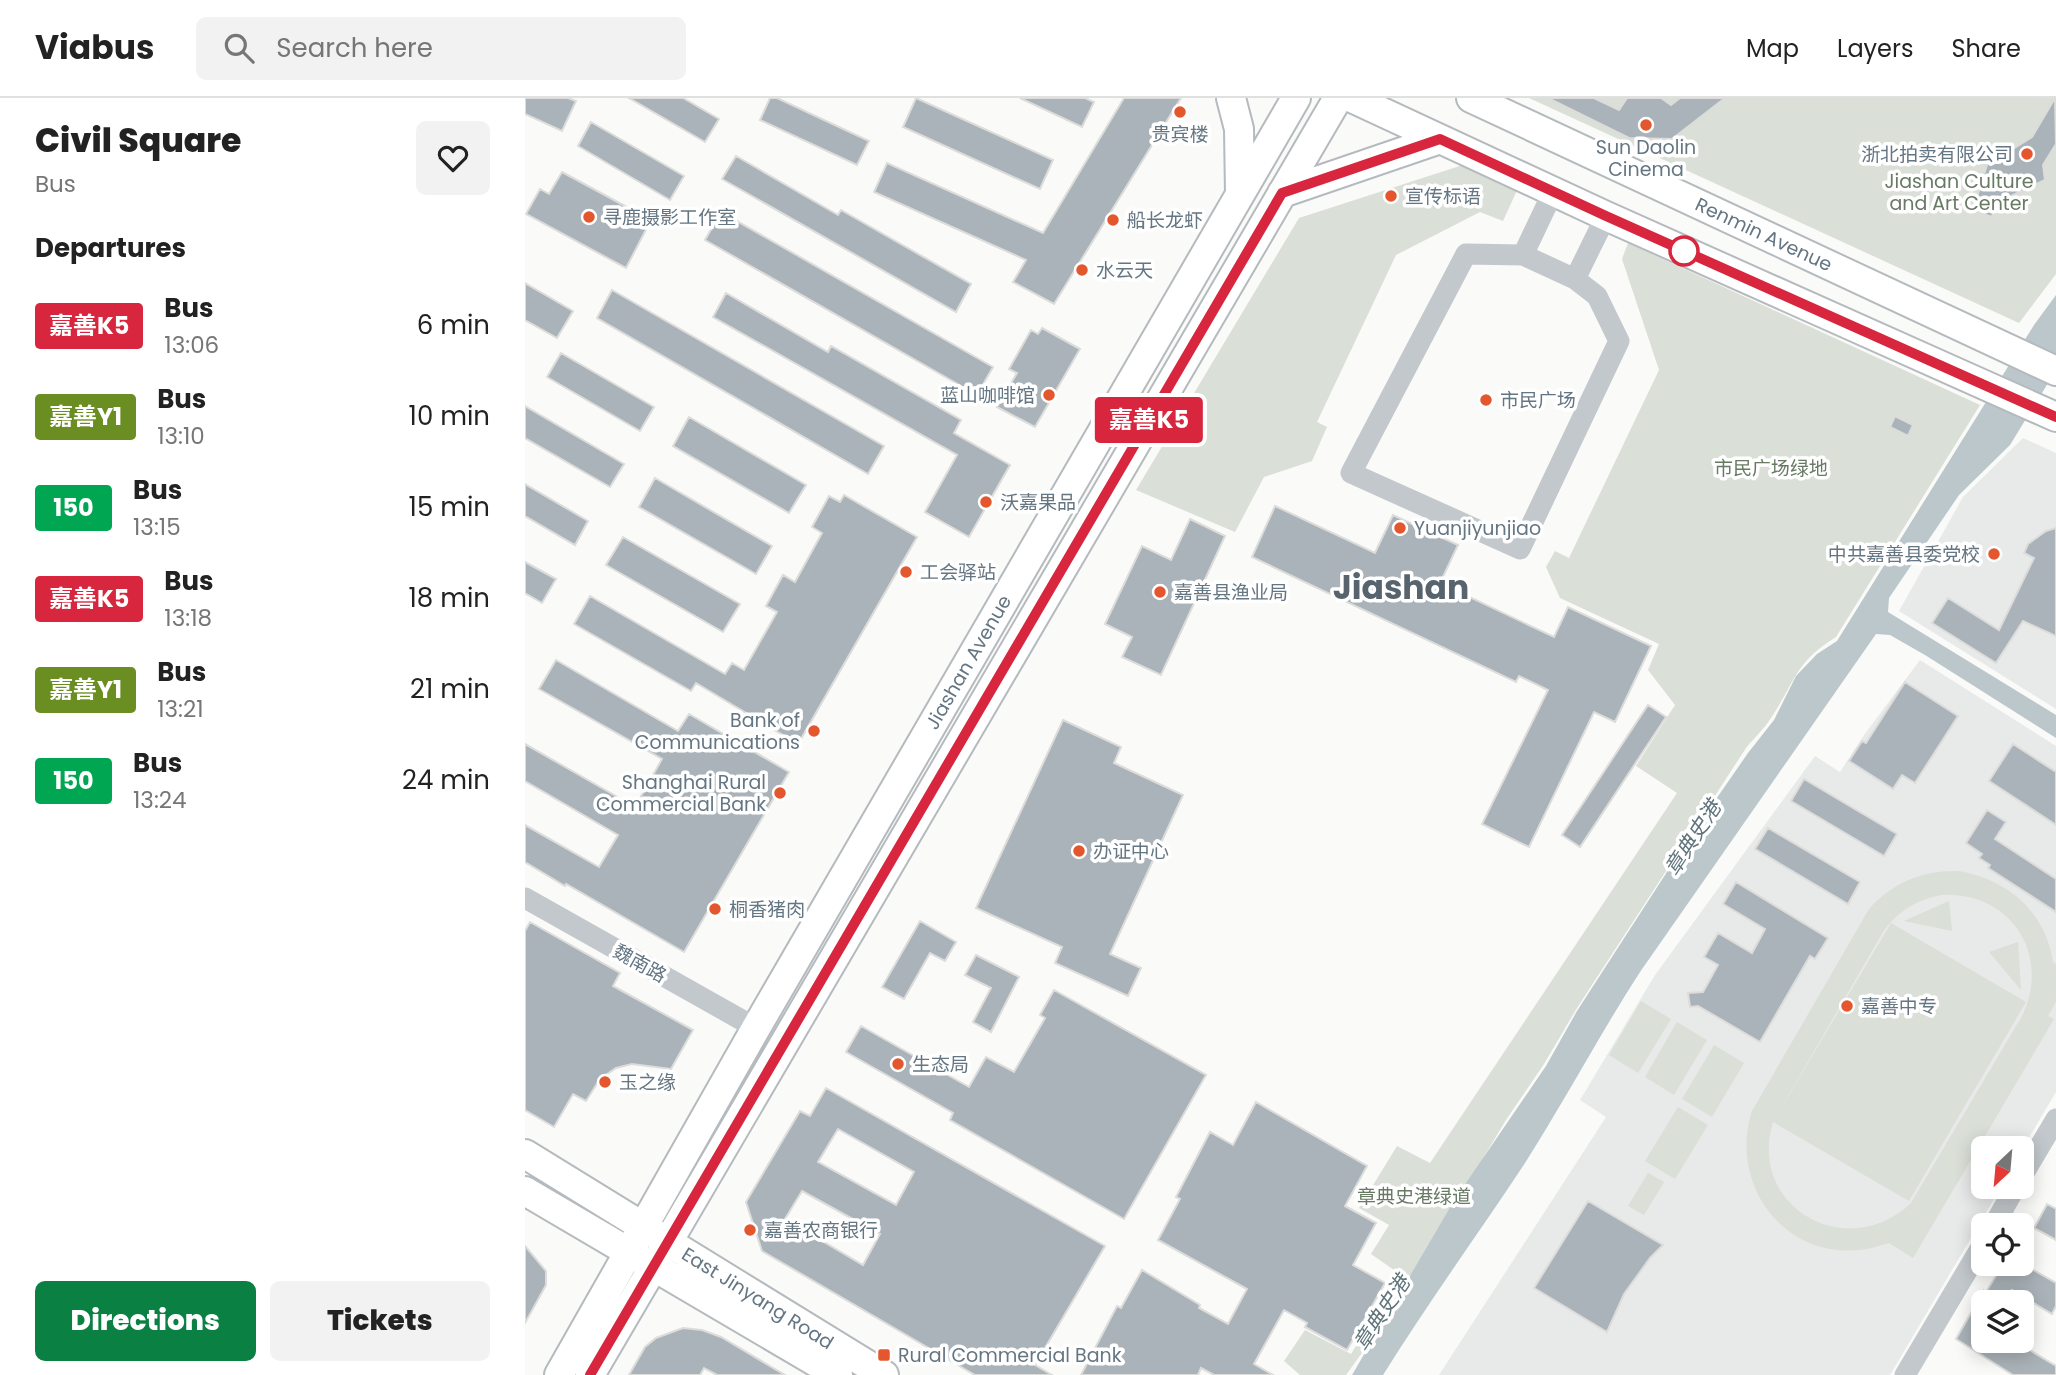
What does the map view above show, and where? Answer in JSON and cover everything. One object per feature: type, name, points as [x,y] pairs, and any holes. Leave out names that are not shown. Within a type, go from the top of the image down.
[{"type":"main road","points":[[1231,98],[1239,129],[1240,194]]},
{"type":"main road","name":"Jiashan Avenue","points":[[559,1375],[756,1028],[1296,98]]},
{"type":"main road","name":"Jiashan Avenue","points":[[590,1375],[1338,98]]},
{"type":"main road","points":[[1352,98],[1553,192],[2046,413]]},
{"type":"main road","name":"Renmin Avenue","points":[[1471,98],[2056,371]]},
{"type":"main road","points":[[1282,193],[1440,139]]},
{"type":"main road","name":"East Jinyang Road","points":[[525,1154],[884,1375]]},
{"type":"main road","name":"East Jinyang Road","points":[[525,1191],[838,1375]]},
{"type":"street","points":[[1523,256],[1553,192]]},
{"type":"street","points":[[1575,279],[1606,216]]},
{"type":"street","points":[[1466,254],[1523,256],[1575,279],[1597,296],[1619,341],[1520,549],[1351,473],[1466,254]]},
{"type":"street","name":"魏南路","points":[[525,898],[756,1028]]},
{"type":"street","points":[[2034,1157],[2055,1123]]},
{"type":"street","points":[[1905,1375],[1971,1264]]},
{"type":"shaded area","name":"中共嘉善县委党校","points":[[2023,438],[2056,453],[2056,709],[1899,611],[1963,497]]},
{"type":"shaded area","name":"嘉善中专","points":[[1920,660],[2056,746],[2056,1092],[2030,1136],[1971,1136],[1971,1199],[1994,1199],[1986,1213],[1971,1213],[1971,1238],[1890,1375],[1439,1375],[1606,1117],[1580,1100],[1655,975],[1815,756],[1840,772]]},
{"type":"green space","name":"Jiashan Culture and Art Center","points":[[1529,98],[2056,98],[2056,274],[2019,323]]},
{"type":"green space","points":[[1469,163],[1519,186],[1503,221],[1480,212],[1396,255],[1317,422],[1327,427],[1312,461],[1264,477],[1235,532],[1136,490],[1299,218]]},
{"type":"green space","name":"市民广场绿地","points":[[1628,243],[1980,405],[1836,637],[1812,655],[1797,673],[1771,718],[1746,748],[1577,1008],[1387,1318],[1346,1375],[1300,1375],[1284,1361],[1305,1330],[1351,1354],[1373,1318],[1394,1270],[1371,1254],[1389,1225],[1359,1208],[1397,1146],[1430,1163],[1677,793],[1636,766],[1675,705],[1648,670],[1659,644],[1560,598],[1546,567],[1555,551],[1569,558],[1659,370],[1622,259]]},
{"type":"green space","points":[[1959,871],[1977,875],[2008,890],[2033,913],[2056,964],[2056,1002],[2048,1016],[2054,1019],[1985,1136],[1971,1136],[1971,1160],[1913,1258],[1889,1243],[1869,1249],[1830,1249],[1805,1241],[1784,1228],[1767,1209],[1755,1188],[1748,1163],[1747,1137],[1752,1111],[1869,909],[1899,885],[1921,875]],"holes":[[[1941,895],[1966,897],[1987,904],[2005,915],[2019,931],[2028,949],[2032,970],[2030,993],[2022,1016],[1911,1203],[1886,1221],[1859,1228],[1832,1227],[1808,1217],[1788,1201],[1775,1179],[1769,1152],[1773,1122],[1909,1201],[2026,1002],[1891,923],[1776,1117],[1883,932],[1889,925],[1901,912],[1923,900]]]},
{"type":"green space","points":[[1949,901],[1952,931],[1904,921]]},
{"type":"green space","points":[[2018,942],[2021,990],[1989,952]]},
{"type":"green space","points":[[1641,1001],[1671,1019],[1638,1073],[1609,1055]]},
{"type":"green space","points":[[1677,1022],[1707,1040],[1674,1095],[1645,1077]]},
{"type":"green space","points":[[1714,1045],[1744,1063],[1712,1117],[1682,1099]]},
{"type":"green space","points":[[1678,1107],[1708,1125],[1675,1179],[1645,1161]]},
{"type":"green space","points":[[1648,1173],[1664,1182],[1644,1215],[1628,1206]]},
{"type":"water","name":"章典史港","points":[[2056,295],[2056,370],[2010,445],[1959,495],[1889,598],[1888,612],[2056,715],[2056,738],[1925,655],[1890,635],[1876,634],[1640,972],[1525,1163],[1383,1375],[1352,1375],[1455,1199],[1546,1066],[1577,1011],[1687,841],[1774,720],[1796,676],[1817,654],[1837,641],[2034,325]]},
{"type":"building","points":[[525,98],[568,98],[576,101],[562,131],[525,114]]},
{"type":"building","points":[[629,98],[683,98],[719,119],[705,142]]},
{"type":"building","points":[[770,98],[777,98],[869,141],[857,165],[760,120]]},
{"type":"building","points":[[916,98],[1053,160],[1040,189],[903,127]]},
{"type":"building","points":[[1020,98],[1085,98],[1094,102],[1082,127]]},
{"type":"building","points":[[1124,98],[1181,98],[1054,304],[1013,282],[1026,260],[874,192],[887,163],[1043,233]]},
{"type":"building","name":"Sun Daolin Cinema","points":[[1548,98],[1594,98],[1619,110],[1627,98],[1661,98],[1671,105],[1680,98],[1725,98],[1672,139],[1629,138]]},
{"type":"building","name":"浙北拍卖有限公司","points":[[2055,98],[2056,144],[2043,165],[2045,180],[1996,203],[1992,217],[1973,210],[1987,165],[2032,137]]},
{"type":"building","points":[[591,122],[684,176],[670,200],[578,146]]},
{"type":"building","points":[[736,156],[838,215],[841,210],[971,284],[956,312],[722,179]]},
{"type":"building","name":"寻鹿摄影工作室","points":[[562,172],[651,220],[626,268],[526,214],[540,189],[549,194]]},
{"type":"building","points":[[721,212],[993,367],[977,395],[705,240]]},
{"type":"building","points":[[525,283],[573,311],[557,338],[525,320]]},
{"type":"building","points":[[612,290],[884,446],[868,474],[597,318]]},
{"type":"building","points":[[726,293],[828,352],[831,346],[961,420],[954,433],[1010,465],[969,537],[925,512],[957,455],[713,317]]},
{"type":"building","points":[[1042,328],[1080,349],[1035,427],[997,407],[1017,373],[1009,369],[1031,330],[1038,334]]},
{"type":"building","points":[[561,353],[654,407],[640,431],[547,377]]},
{"type":"building","points":[[525,406],[624,464],[610,487],[525,438]]},
{"type":"building","points":[[1895,416],[1913,425],[1908,436],[1890,427]]},
{"type":"building","points":[[689,417],[806,485],[789,513],[673,446]]},
{"type":"building","points":[[655,478],[772,546],[756,574],[639,507]]},
{"type":"building","points":[[525,484],[588,521],[575,545],[525,516]]},
{"type":"building","points":[[844,495],[917,537],[798,744],[696,683],[691,691],[574,624],[590,596],[725,674],[732,663],[744,670],[777,612],[766,606],[783,575],[795,582],[822,533],[812,527],[829,496],[840,502]]},
{"type":"building","points":[[1275,506],[1375,553],[1393,515],[1458,545],[1440,583],[1554,637],[1568,607],[1651,646],[1615,722],[1594,712],[1529,847],[1482,824],[1548,690],[1519,676],[1516,682],[1252,557]]},
{"type":"building","name":"嘉善县渔业局","points":[[1190,519],[1225,536],[1161,675],[1122,657],[1132,637],[1105,624],[1142,546],[1171,560]]},
{"type":"building","points":[[2056,528],[2056,636],[2023,621],[1996,663],[1932,623],[1948,598],[1999,630],[2034,558],[2024,553],[2028,544],[2046,531]]},
{"type":"building","points":[[623,537],[740,604],[723,632],[606,565]]},
{"type":"building","points":[[525,562],[556,579],[542,603],[525,593]]},
{"type":"building","points":[[556,660],[678,731],[689,714],[789,772],[684,952],[525,862],[525,825],[599,867],[618,835],[525,781],[525,744],[635,807],[662,759],[539,689]]},
{"type":"building","points":[[1905,682],[1958,716],[1915,783],[1902,775],[1893,789],[1849,761],[1862,741],[1866,743]]},
{"type":"building","points":[[1648,705],[1666,717],[1580,847],[1562,835]]},
{"type":"building","name":"办证中心","points":[[1063,720],[1121,747],[1114,763],[1183,795],[1110,954],[1141,968],[1128,996],[1055,963],[1062,947],[976,908]]},
{"type":"building","points":[[2013,744],[2056,772],[2056,825],[1989,781]]},
{"type":"building","points":[[1804,779],[1897,834],[1884,856],[1791,801]]},
{"type":"building","points":[[1987,810],[2006,822],[1995,839],[2056,879],[2056,912],[1988,868],[1990,865],[1979,858],[1982,854],[1966,843]]},
{"type":"building","points":[[1768,828],[1860,882],[1848,904],[1755,849]]},
{"type":"building","points":[[1736,882],[1828,938],[1815,959],[1810,956],[1760,1042],[1698,1006],[1690,1007],[1688,993],[1703,992],[1718,965],[1704,957],[1718,933],[1752,953],[1765,929],[1723,904]]},
{"type":"building","points":[[920,921],[956,942],[945,961],[930,953],[904,999],[882,987]]},
{"type":"building","points":[[530,922],[620,973],[613,986],[693,1030],[671,1069],[632,1064],[616,1068],[600,1079],[586,1101],[573,1094],[554,1127],[525,1110],[525,931]]},
{"type":"building","points":[[976,955],[1019,977],[991,1032],[973,1022],[991,988],[965,975]]},
{"type":"building","points":[[1054,990],[1206,1075],[1124,1219],[950,1120],[953,1113],[846,1052],[861,1026],[969,1087],[986,1057],[1014,1072],[1045,1018],[1040,1015]]},
{"type":"building","points":[[826,1088],[1105,1246],[1035,1365],[1052,1375],[975,1375],[762,1251],[746,1202],[800,1111],[810,1116]],"holes":[[[838,1129],[914,1172],[896,1205],[818,1162]],[[802,1191],[880,1234],[863,1265],[785,1219]]]},
{"type":"building","points":[[1256,1102],[1367,1166],[1345,1206],[1376,1223],[1353,1265],[1385,1283],[1347,1350],[1305,1327],[1307,1323],[1284,1310],[1254,1364],[1273,1375],[1214,1375],[1201,1368],[1198,1375],[1081,1375],[1117,1306],[1121,1308],[1142,1270],[1228,1324],[1247,1289],[1158,1240],[1180,1199],[1176,1197],[1210,1132],[1233,1145]]},
{"type":"building","points":[[1588,1201],[1663,1245],[1624,1294],[1607,1332],[1534,1288]]},
{"type":"building","points":[[2047,1204],[2056,1209],[2056,1240],[2034,1228]]},
{"type":"building","points":[[525,1246],[546,1271],[546,1285],[525,1323]]},
{"type":"building","points":[[2034,1270],[2056,1283],[2056,1306],[2052,1314],[2034,1303],[2034,1290],[1987,1290],[1996,1276],[2034,1276]]},
{"type":"building","points":[[1971,1313],[1971,1348],[1956,1339]]},
{"type":"building","points":[[683,1328],[702,1330],[721,1337],[785,1375],[717,1375],[704,1368],[700,1375],[629,1375],[645,1347],[656,1338]]},
{"type":"building","points":[[1978,1353],[2034,1353],[2056,1366],[2056,1375],[2013,1375]]},
{"type":"bus line","name":"嘉善K5","points":[[590,1375],[1282,193],[1440,139],[2056,417]]},
{"type":"place","name":"贵宾楼","points":[[1180,112]]},
{"type":"place","name":"Sun Daolin Cinema","points":[[1646,125]]},
{"type":"place","name":"浙北拍卖有限公司","points":[[2027,154]]},
{"type":"place","name":"宣传标语","points":[[1391,196]]},
{"type":"place","name":"寻鹿摄影工作室","points":[[589,217]]},
{"type":"place","name":"船长龙虾","points":[[1113,220]]},
{"type":"place","name":"水云天","points":[[1082,270]]},
{"type":"place","name":"蓝山咖啡馆","points":[[1049,395]]},
{"type":"place","name":"市民广场","points":[[1486,400]]},
{"type":"place","name":"沃嘉果品","points":[[986,502]]},
{"type":"place","name":"Yuanjiyunjiao","points":[[1400,528]]},
{"type":"place","name":"中共嘉善县委党校","points":[[1994,554]]},
{"type":"place","name":"工会驿站","points":[[906,572]]},
{"type":"place","name":"嘉善县渔业局","points":[[1160,592]]},
{"type":"place","name":"Bank of Communications","points":[[814,731]]},
{"type":"place","name":"Shanghai Rural Commercial Bank","points":[[780,793]]},
{"type":"place","name":"办证中心","points":[[1079,851]]},
{"type":"place","name":"桐香猪肉","points":[[715,909]]},
{"type":"place","name":"嘉善中专","points":[[1847,1006]]},
{"type":"place","name":"生态局","points":[[898,1064]]},
{"type":"place","name":"玉之缘","points":[[605,1082]]},
{"type":"place","name":"嘉善农商银行","points":[[750,1230]]},
{"type":"place","name":"Rural Commercial Bank","points":[[884,1355]]},
{"type":"district","name":"Jiashan","points":[[1401,587]]},
{"type":"park label","name":"章典史港绿道","points":[[1414,1196]]}]
